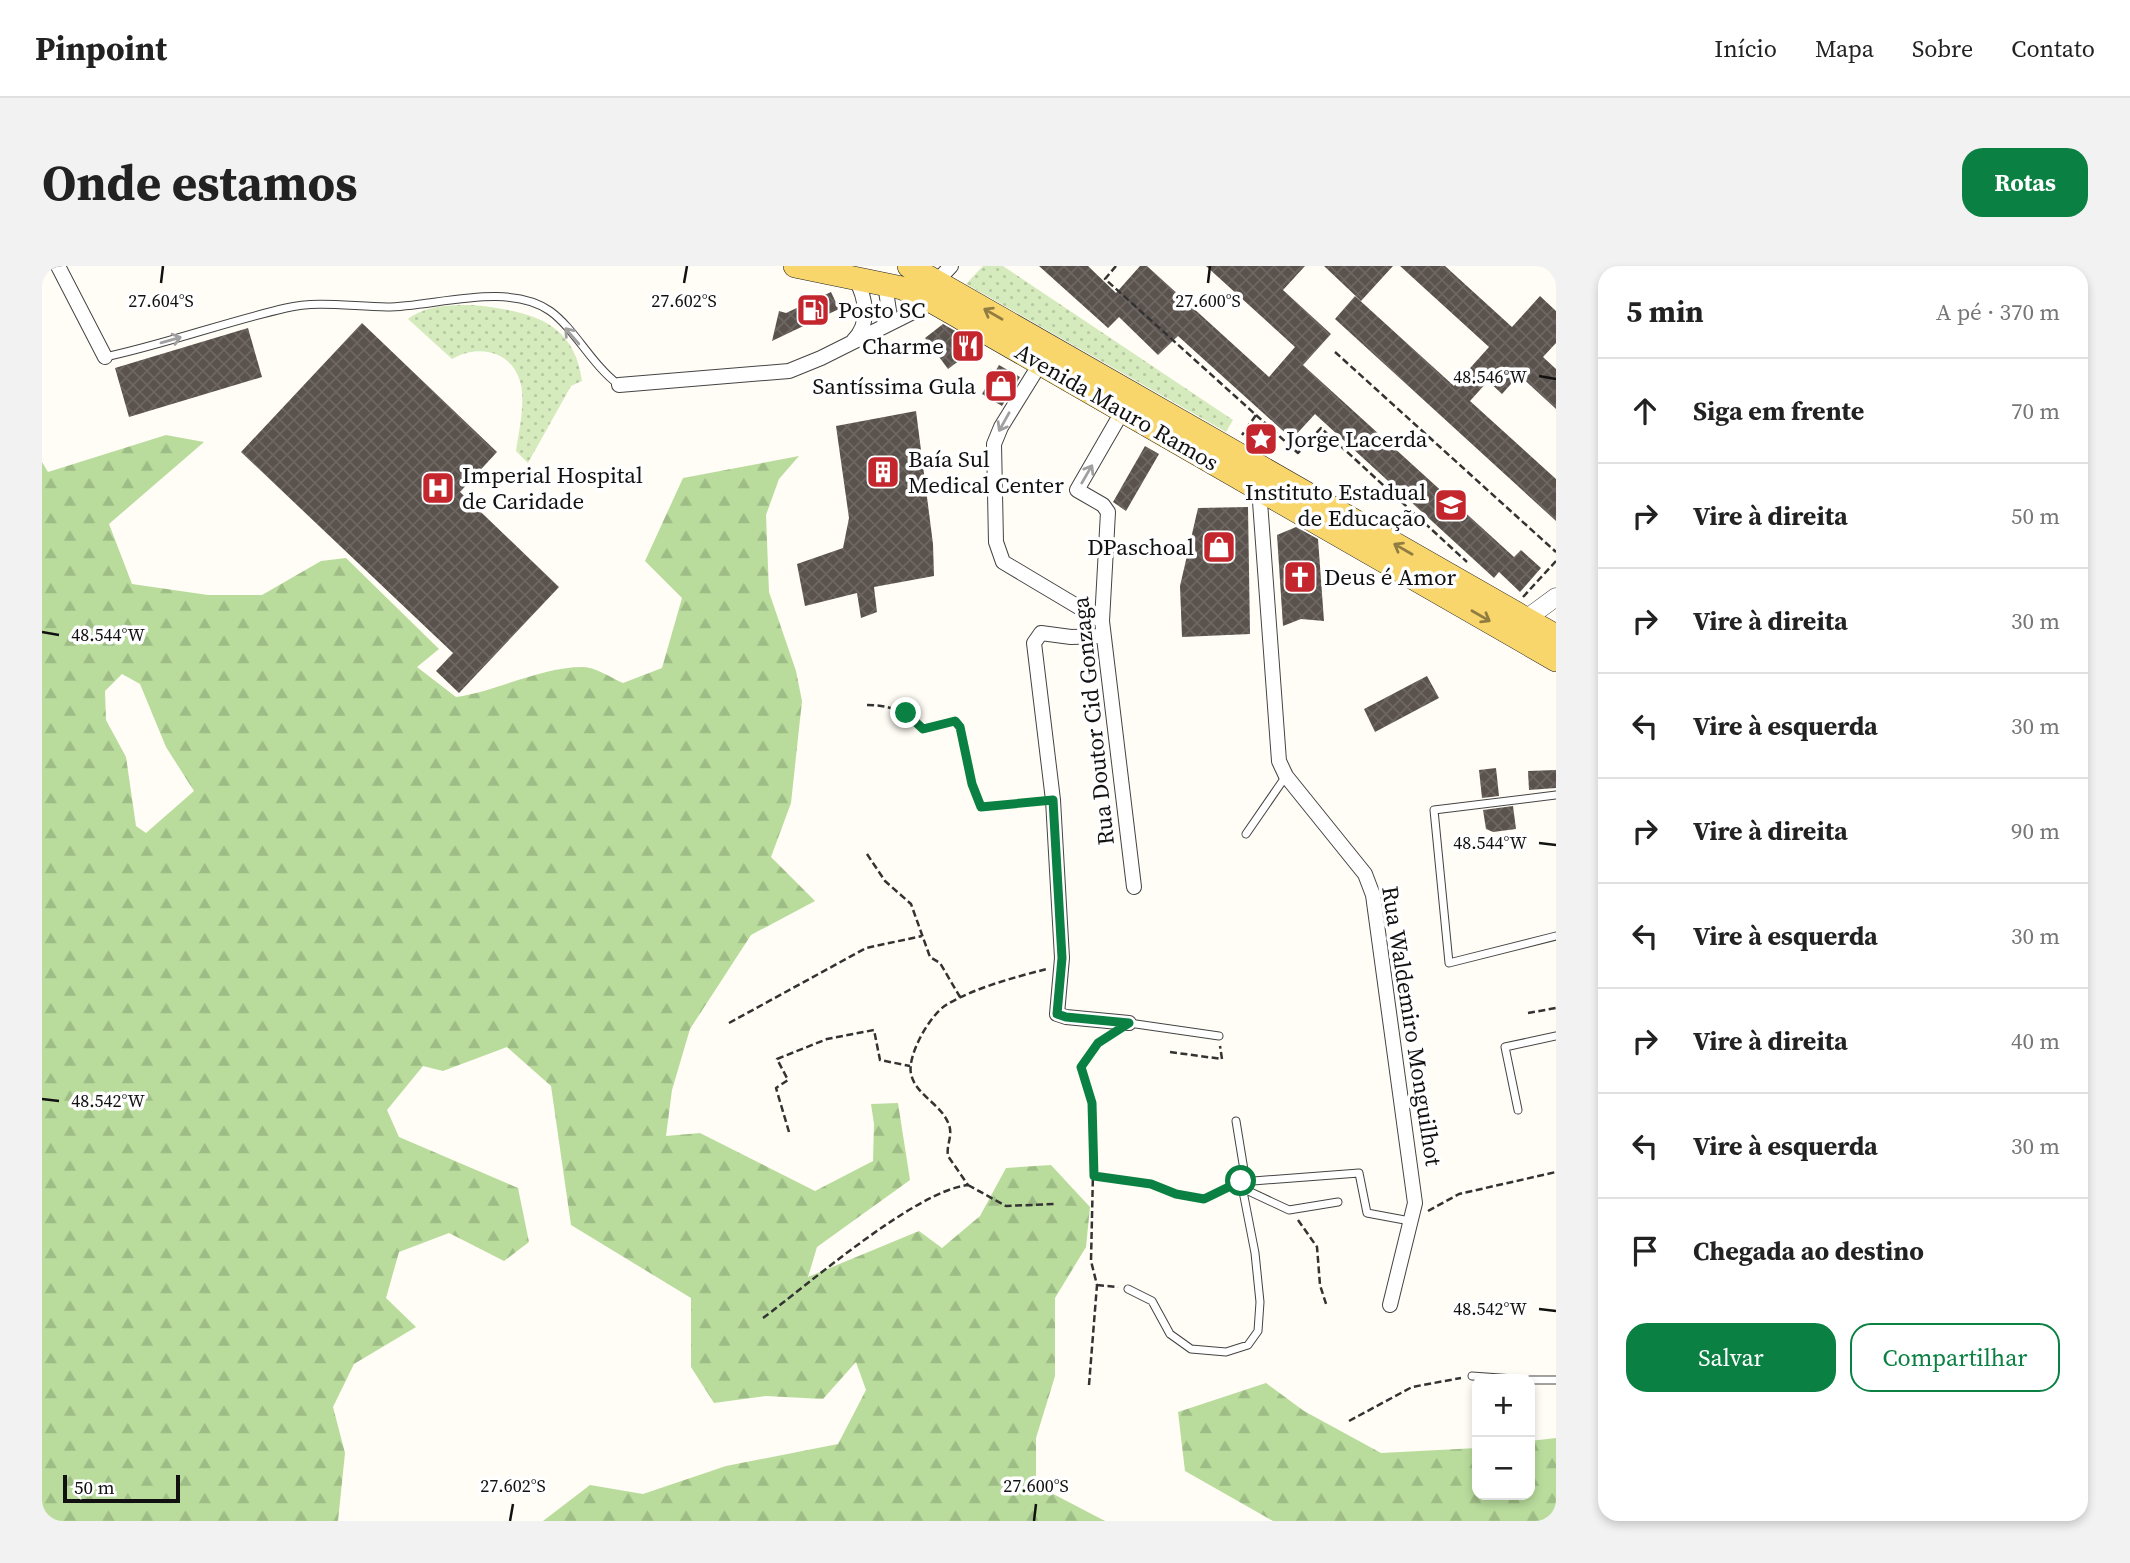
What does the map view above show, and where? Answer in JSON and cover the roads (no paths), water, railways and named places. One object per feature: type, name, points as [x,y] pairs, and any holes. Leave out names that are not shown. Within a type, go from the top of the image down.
[{"type":"main road","points":[[795,266],[855,278],[882,275],[940,283]]},
{"type":"main road","points":[[909,266],[940,283]]},
{"type":"main road","name":"Avenida Mauro Ramos","points":[[940,283],[1040,364],[1122,412],[1259,488],[1519,620],[1556,636]]},
{"type":"main road","name":"Avenida Mauro Ramos","points":[[940,283],[1519,620],[1556,660]]},
{"type":"street","points":[[58,266],[105,358]]},
{"type":"street","points":[[882,275],[889,311],[883,327]]},
{"type":"street","points":[[849,344],[859,334],[864,321],[865,302],[855,278]]},
{"type":"street","points":[[619,385],[789,371],[883,327],[940,283]]},
{"type":"street","points":[[1040,364],[1001,427],[994,444],[998,554],[1010,568],[1101,621]]},
{"type":"street","name":"Rua Doutor Cid Gonzaga","points":[[1122,412],[1077,490],[1101,503],[1108,512],[1101,621],[1134,887]]},
{"type":"street","name":"Rua Waldemiro Monguilhot","points":[[1259,488],[1275,746],[1286,776],[1365,874],[1373,895],[1415,1203],[1390,1305]]},
{"type":"street","points":[[1519,620],[1556,597]]},
{"type":"street","points":[[1103,636],[1071,637],[1041,633],[1034,643],[1053,800],[1061,982],[1057,1014],[1129,1023]]},
{"type":"lane","points":[[105,358],[288,307],[387,307],[474,298],[528,302],[550,311],[599,370],[619,385]]},
{"type":"lane","points":[[1246,834],[1286,776]]},
{"type":"lane","points":[[1556,795],[1434,810],[1449,963],[1556,936]]},
{"type":"lane","points":[[1129,1023],[1219,1036]]},
{"type":"lane","points":[[1518,1110],[1505,1047],[1556,1036]]},
{"type":"lane","points":[[1128,1289],[1152,1301],[1170,1334],[1191,1349],[1226,1352],[1248,1345],[1258,1331],[1260,1302],[1241,1185],[1244,1170],[1236,1121]]},
{"type":"lane","points":[[1244,1170],[1253,1181],[1359,1173],[1367,1213],[1410,1222]]},
{"type":"lane","points":[[1241,1185],[1289,1210],[1338,1202]]},
{"type":"lane","points":[[1535,1380],[1556,1380]]},
{"type":"place","name":"Posto SC","points":[[813,310]]},
{"type":"place","name":"Charme","points":[[968,346]]},
{"type":"place","name":"Santíssima Gula","points":[[1001,386]]},
{"type":"place","name":"Jorge Lacerda","points":[[1261,439]]},
{"type":"place","name":"Baía Sul Medical Center","points":[[883,472]]},
{"type":"place","name":"Imperial Hospital de Caridade","points":[[438,488]]},
{"type":"place","name":"Instituto Estadual de Educação","points":[[1451,505]]},
{"type":"place","name":"DPaschoal","points":[[1219,547]]},
{"type":"place","name":"Deus é Amor","points":[[1300,577]]}]
